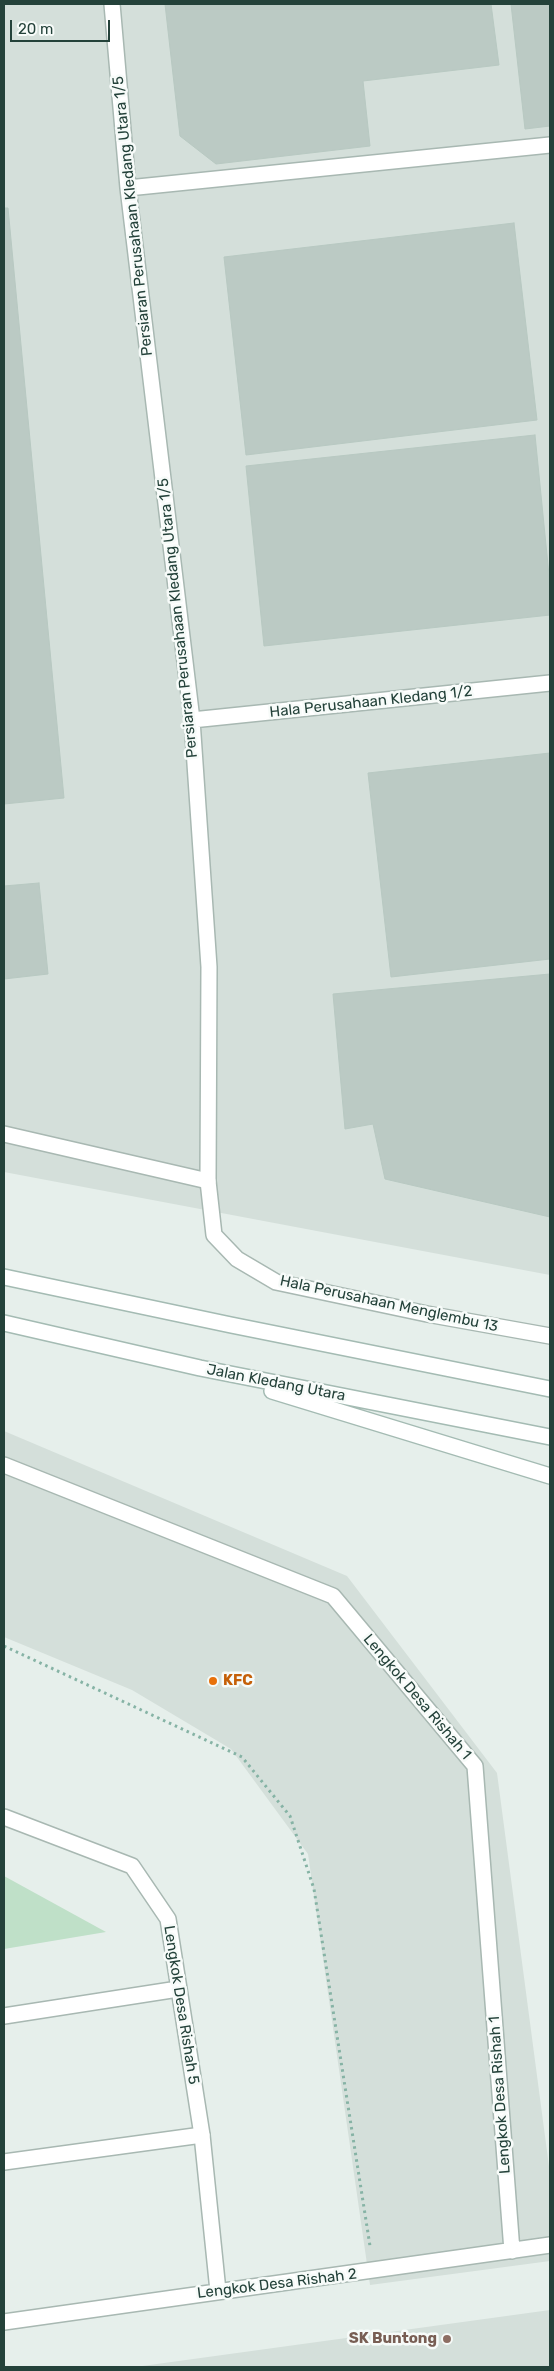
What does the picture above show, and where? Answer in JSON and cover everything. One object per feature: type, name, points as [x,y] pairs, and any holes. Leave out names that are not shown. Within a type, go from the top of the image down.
[{"type":"street","name":"Persiaran Perusahaan Kledang Utara 1/5","points":[[112,4],[128,188],[192,720],[209,967],[208,1181],[214,1235]]},
{"type":"street","points":[[128,188],[550,145]]},
{"type":"street","name":"Hala Perusahaan Kledang 1/2","points":[[192,720],[550,683]]},
{"type":"street","points":[[4,1134],[208,1181]]},
{"type":"street","name":"Hala Perusahaan Menglembu 13","points":[[214,1235],[237,1259],[276,1282],[427,1314],[550,1336]]},
{"type":"street","points":[[4,1277],[240,1327],[550,1389]]},
{"type":"street","name":"Jalan Kledang Utara","points":[[4,1323],[200,1368],[550,1437]]},
{"type":"street","points":[[200,1368],[550,1476]]},
{"type":"street","name":"Lengkok Desa Rishah 1","points":[[4,1465],[333,1596],[475,1766],[512,2251]]},
{"type":"street","name":"Lengkok Desa Rishah 5","points":[[4,1817],[132,1866],[168,1918],[202,2135],[218,2290]]},
{"type":"street","points":[[4,2016],[178,1989]]},
{"type":"street","points":[[4,2162],[202,2135]]},
{"type":"street","name":"Lengkok Desa Rishah 2","points":[[4,2322],[218,2290],[374,2271],[550,2245]]},
{"type":"path","points":[[4,1646],[242,1758],[290,1816],[314,1889],[374,2271]]},
{"type":"shaded area","points":[[4,4],[550,4],[550,1275],[4,1172]]},
{"type":"shaded area","points":[[4,1431],[347,1576],[497,1773],[550,2174],[550,2261],[370,2285],[308,1854],[231,1749],[132,1690],[4,1637]]},
{"type":"shaded area","name":"SK Buntong","points":[[550,2310],[550,2367],[135,2367]]},
{"type":"green space","points":[[4,1876],[106,1932],[4,1949]]},
{"type":"building","points":[[165,4],[491,4],[499,65],[363,81],[370,146],[216,164],[180,136]]},
{"type":"building","points":[[511,4],[550,4],[550,126],[525,129]]},
{"type":"building","points":[[4,208],[8,208],[64,798],[4,804]]},
{"type":"building","points":[[514,223],[537,420],[246,455],[224,257]]},
{"type":"building","points":[[535,435],[550,585],[550,615],[264,646],[246,466]]},
{"type":"building","points":[[550,753],[550,959],[391,977],[368,773]]},
{"type":"building","points":[[39,883],[48,974],[4,979],[4,886]]},
{"type":"building","points":[[550,974],[550,1217],[385,1179],[373,1124],[345,1129],[333,994]]},
{"type":"place","name":"KFC","points":[[213,1681]]},
{"type":"place","name":"SK Buntong","points":[[447,2339]]}]
